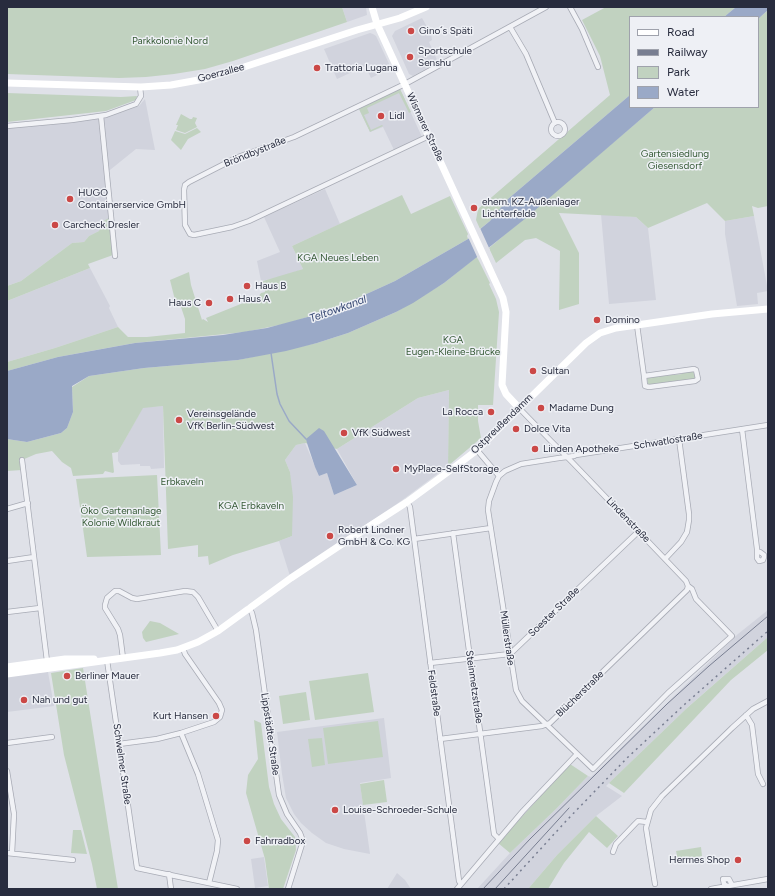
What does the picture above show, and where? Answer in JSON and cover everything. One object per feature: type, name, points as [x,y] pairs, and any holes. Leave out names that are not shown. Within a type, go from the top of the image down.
[{"type":"main road","name":"Wismarer Straße","points":[[372,7],[377,24],[500,289],[506,312],[502,386],[506,394],[519,408]]},
{"type":"main road","name":"Goerzallee","points":[[7,84],[140,87],[178,84],[223,74],[377,24],[400,18],[426,7]]},
{"type":"main road","name":"Ostpreußendamm","points":[[48,665],[65,659],[83,662],[160,653],[183,648],[218,631],[342,544],[407,502],[476,450],[595,337],[607,330],[712,314],[768,309]]},
{"type":"main road","points":[[7,667],[48,665]]},
{"type":"main road","points":[[7,674],[48,665]]},
{"type":"street","points":[[405,84],[546,7]]},
{"type":"street","points":[[570,7],[582,29],[598,67]]},
{"type":"street","points":[[510,27],[526,54],[555,123]]},
{"type":"street","name":"Bröndbystraße","points":[[405,84],[293,137],[238,157],[189,182],[185,185],[184,190],[185,225],[190,234],[198,235],[222,230],[248,221],[429,136]]},
{"type":"street","points":[[7,126],[49,123],[101,116],[136,104],[141,96],[140,87]]},
{"type":"street","points":[[101,116],[115,256]]},
{"type":"street","points":[[637,325],[645,386],[649,387],[695,381],[698,379],[696,370],[694,369],[644,376]]},
{"type":"street","name":"Lindenstraße","points":[[519,408],[666,559],[692,589],[696,599],[732,636],[658,702],[593,769]]},
{"type":"street","name":"Schwatlostraße","points":[[567,457],[768,425]]},
{"type":"street","points":[[742,429],[758,552]]},
{"type":"street","points":[[666,559],[681,542],[687,532],[689,520],[679,439]]},
{"type":"street","points":[[476,450],[499,476],[521,464],[567,457]]},
{"type":"street","points":[[22,460],[48,665]]},
{"type":"street","name":"Müllerstraße","points":[[499,476],[488,506],[514,686],[522,701],[593,769]]},
{"type":"street","name":"Feldstraße","points":[[407,502],[410,507],[459,881],[461,884]]},
{"type":"street","points":[[7,509],[28,503]]},
{"type":"street","points":[[414,539],[491,528]]},
{"type":"street","name":"Soester Straße","points":[[510,654],[639,531]]},
{"type":"street","name":"Steinmetzstraße","points":[[453,533],[494,834],[499,839]]},
{"type":"street","points":[[7,561],[34,558]]},
{"type":"street","name":"Blücherstraße","points":[[440,739],[546,725],[687,590],[688,586]]},
{"type":"street","points":[[123,658],[118,629],[105,608],[107,598],[115,591],[120,591],[132,598],[137,599],[185,591],[194,592],[218,631]]},
{"type":"street","points":[[7,612],[40,608]]},
{"type":"street","name":"Lippstädter Straße","points":[[250,608],[256,630],[278,789],[282,805],[303,841],[288,889]]},
{"type":"street","points":[[119,744],[157,739],[198,728],[217,720],[221,713],[221,706],[185,654],[183,648]]},
{"type":"street","points":[[430,663],[510,654]]},
{"type":"street","name":"Schwelmer Straße","points":[[107,660],[137,868],[169,874]]},
{"type":"street","points":[[655,884],[647,839],[647,822],[651,810],[662,796],[746,715],[757,706],[768,701]]},
{"type":"street","points":[[746,715],[752,724],[758,774],[763,784]]},
{"type":"street","points":[[181,733],[200,780],[218,840],[217,851],[209,883]]},
{"type":"street","points":[[7,743],[52,738]]},
{"type":"street","points":[[457,889],[523,811],[576,754]]},
{"type":"street","points":[[7,771],[14,814],[9,853],[73,860]]},
{"type":"street","points":[[613,852],[616,844],[635,824],[638,822],[647,822]]},
{"type":"street","points":[[171,889],[169,874],[237,889]]},
{"type":"street","points":[[711,889],[768,879]]},
{"type":"shaded area","points":[[342,7],[366,7],[367,15],[347,22]]},
{"type":"shaded area","points":[[422,18],[431,34],[432,40],[429,42],[438,62],[413,76],[409,74],[392,36],[395,31]]},
{"type":"shaded area","points":[[370,33],[376,36],[391,68],[371,78],[365,66],[337,79],[324,49]]},
{"type":"shaded area","points":[[400,89],[422,137],[394,150],[383,127],[370,132],[359,109]]},
{"type":"shaded area","points":[[145,99],[155,150],[136,149],[105,174],[108,219],[103,221],[99,231],[89,236],[84,242],[72,243],[21,281],[7,286],[7,125],[87,117],[102,119],[139,106]]},
{"type":"shaded area","points":[[325,189],[340,224],[292,246],[303,269],[280,277],[261,281],[257,261],[280,252],[264,217]]},
{"type":"shaded area","points":[[601,214],[636,217],[648,228],[656,300],[609,304]]},
{"type":"shaded area","points":[[754,216],[768,291],[757,293],[758,304],[737,306],[725,234],[725,221]]},
{"type":"shaded area","points":[[90,268],[110,306],[109,308],[118,327],[7,362],[7,301]]},
{"type":"shaded area","points":[[449,390],[448,466],[401,501],[290,576],[279,541],[292,536],[290,472],[285,460],[296,445],[305,443],[319,476],[327,473],[334,495],[357,485],[337,449],[418,398]]},
{"type":"shaded area","points":[[163,406],[164,468],[151,469],[150,466],[140,466],[140,464],[121,465],[118,461],[118,452],[143,407]]},
{"type":"shaded area","points":[[768,610],[768,637],[689,706],[606,786],[622,796],[596,816],[557,855],[528,889],[477,889],[510,853],[588,776],[591,777],[738,634]]},
{"type":"shaded area","points":[[48,672],[54,706],[7,712],[7,676]]},
{"type":"shaded area","points":[[384,718],[391,778],[360,783],[370,854],[344,849],[326,843],[301,823],[294,814],[286,798],[277,732]]},
{"type":"shaded area","points":[[264,857],[268,886],[255,888],[251,859]]},
{"type":"shaded area","points":[[397,873],[405,880],[411,889],[387,889]]},
{"type":"green space","name":"Parkkolonie Nord","points":[[7,7],[342,7],[347,22],[233,61],[205,69],[174,74],[119,78],[7,74]]},
{"type":"green space","points":[[606,7],[736,7],[725,16],[629,16],[629,96],[508,199],[490,221],[480,229],[476,220],[478,209],[610,95],[600,56],[582,20]]},
{"type":"green space","name":"Gartensiedlung Giesensdorf","points":[[768,10],[768,206],[758,208],[752,206],[754,216],[725,221],[707,203],[648,228],[636,217],[559,213],[579,253],[579,304],[559,310],[560,251],[536,238],[525,240],[496,263],[489,248],[654,108],[759,108],[759,18]]},
{"type":"green space","points":[[400,89],[411,112],[409,113],[399,93],[367,108],[369,113],[364,115],[371,130],[382,125],[383,126],[370,132],[359,109]]},
{"type":"green space","points":[[7,93],[121,97],[137,96],[136,100],[106,111],[7,122]]},
{"type":"green space","points":[[181,114],[190,119],[193,117],[197,118],[195,123],[197,127],[185,133],[176,130],[178,125],[176,125]]},
{"type":"green space","points":[[197,128],[201,132],[188,139],[181,150],[171,140],[175,131],[185,134]]},
{"type":"green space","name":"KGA Neues Leben","points":[[402,195],[411,214],[450,196],[468,234],[468,239],[395,281],[338,307],[289,323],[245,332],[135,343],[58,357],[7,371],[7,362],[118,327],[128,337],[147,337],[185,333],[185,319],[181,307],[175,300],[170,280],[189,272],[191,285],[202,320],[203,319],[208,322],[206,318],[258,297],[261,293],[265,292],[263,281],[303,269],[292,246]]},
{"type":"green space","points":[[109,218],[113,255],[88,264],[90,268],[7,301],[7,286],[21,281],[72,243],[84,242],[89,236],[99,231],[103,221]]},
{"type":"green space","points":[[476,257],[490,283],[489,284],[496,299],[499,312],[493,405],[478,405],[478,421],[481,438],[448,466],[449,390],[418,398],[337,449],[305,443],[296,445],[285,460],[290,472],[293,497],[292,536],[233,555],[209,565],[208,556],[198,557],[198,545],[168,549],[163,406],[143,408],[118,452],[112,453],[113,473],[105,471],[103,474],[73,476],[71,468],[62,462],[52,451],[36,454],[22,460],[22,470],[7,471],[7,439],[27,442],[61,433],[67,428],[73,412],[72,387],[89,376],[144,368],[238,360],[317,343],[348,333],[396,312],[444,283]]},
{"type":"green space","points":[[683,371],[693,371],[695,377],[694,380],[683,380],[650,386],[648,385],[647,378],[659,375],[682,374]]},
{"type":"green space","name":"Öko Gartenanlage Kolonie Wildkraut","points":[[157,475],[161,555],[87,557],[76,479]]},
{"type":"green space","points":[[150,621],[160,623],[179,634],[146,642],[143,638],[142,632]]},
{"type":"green space","points":[[768,637],[768,650],[731,680],[624,793],[609,783],[687,708]]},
{"type":"green space","points":[[83,668],[118,889],[97,889],[64,755],[51,673]]},
{"type":"green space","points":[[368,673],[374,712],[315,720],[309,681]]},
{"type":"green space","points":[[306,692],[310,720],[283,724],[279,696]]},
{"type":"green space","points":[[254,720],[261,723],[269,787],[274,804],[281,819],[295,837],[296,850],[283,889],[269,889],[265,859],[246,793],[248,775],[258,759]]},
{"type":"green space","points":[[378,721],[383,757],[328,764],[323,728]]},
{"type":"green space","points":[[322,738],[325,765],[312,767],[308,739]]},
{"type":"green space","points":[[570,764],[588,776],[510,853],[498,843]]},
{"type":"green space","points":[[384,780],[387,802],[363,805],[360,784]]},
{"type":"green space","points":[[596,816],[618,836],[607,848],[589,832],[564,863],[548,889],[528,889],[557,855]]},
{"type":"green space","points":[[73,830],[81,830],[87,854],[71,853]]},
{"type":"green space","points":[[701,847],[702,856],[678,860],[676,851]]},
{"type":"water","points":[[736,7],[768,7],[768,10],[759,18],[759,16],[725,16]]},
{"type":"water","name":"Teltowkanal","points":[[629,96],[629,108],[654,108],[526,218],[444,283],[396,312],[348,333],[286,351],[238,360],[144,368],[89,376],[72,386],[73,412],[67,428],[61,433],[27,442],[7,439],[7,371],[58,357],[135,343],[223,335],[267,328],[315,315],[338,307],[395,281],[468,239],[490,221],[508,199]]},
{"type":"water","points":[[319,428],[324,431],[357,485],[334,495],[327,473],[319,476],[306,439]]},
{"type":"pier","points":[[480,228],[490,250],[478,259],[468,237]]},
{"type":"waterway","points":[[271,353],[277,394],[280,404],[289,421],[306,439]]},
{"type":"tram line","points":[[483,889],[530,839],[667,704],[768,616]]},
{"type":"tram line","points":[[495,889],[569,808]]},
{"type":"railway","points":[[504,889],[567,820],[627,758],[685,704],[768,631]]},
{"type":"place","name":"Gino´s Späti","points":[[411,31]]},
{"type":"place","name":"Sportschule Senshu","points":[[410,57]]},
{"type":"place","name":"Trattoria Lugana","points":[[317,68]]},
{"type":"place","name":"Lidl","points":[[381,116]]},
{"type":"place","name":"HUGO Containerservice GmbH","points":[[70,199]]},
{"type":"place","name":"ehem. KZ-Außenlager Lichterfelde","points":[[474,208]]},
{"type":"place","name":"Carcheck Dresler","points":[[55,225]]},
{"type":"place","name":"Haus B","points":[[247,286]]},
{"type":"place","name":"Haus A","points":[[230,299]]},
{"type":"place","name":"Haus C","points":[[209,303]]},
{"type":"place","name":"Domino","points":[[597,320]]},
{"type":"place","name":"Sultan","points":[[533,371]]},
{"type":"place","name":"Madame Dung","points":[[541,408]]},
{"type":"place","name":"La Rocca","points":[[491,412]]},
{"type":"place","name":"Vereinsgelände VfK Berlin-Südwest","points":[[179,420]]},
{"type":"place","name":"Dolce Vita","points":[[516,429]]},
{"type":"place","name":"VfK Südwest","points":[[344,433]]},
{"type":"place","name":"Linden Apotheke","points":[[535,449]]},
{"type":"place","name":"MyPlace-SelfStorage","points":[[396,469]]},
{"type":"place","name":"Robert Lindner GmbH & Co. KG","points":[[330,536]]},
{"type":"place","name":"Berliner Mauer","points":[[67,676]]},
{"type":"place","name":"Nah und gut","points":[[24,700]]},
{"type":"place","name":"Kurt Hansen","points":[[216,716]]},
{"type":"place","name":"Louise-Schroeder-Schule","points":[[335,810]]},
{"type":"place","name":"Fahrradbox","points":[[247,841]]},
{"type":"place","name":"Hermes Shop","points":[[738,860]]},
{"type":"park label","name":"KGA Eugen-Kleine-Brücke","points":[[453,346]]},
{"type":"park label","name":"Erbkaveln","points":[[182,482]]},
{"type":"park label","name":"KGA Erbkaveln","points":[[251,506]]}]
